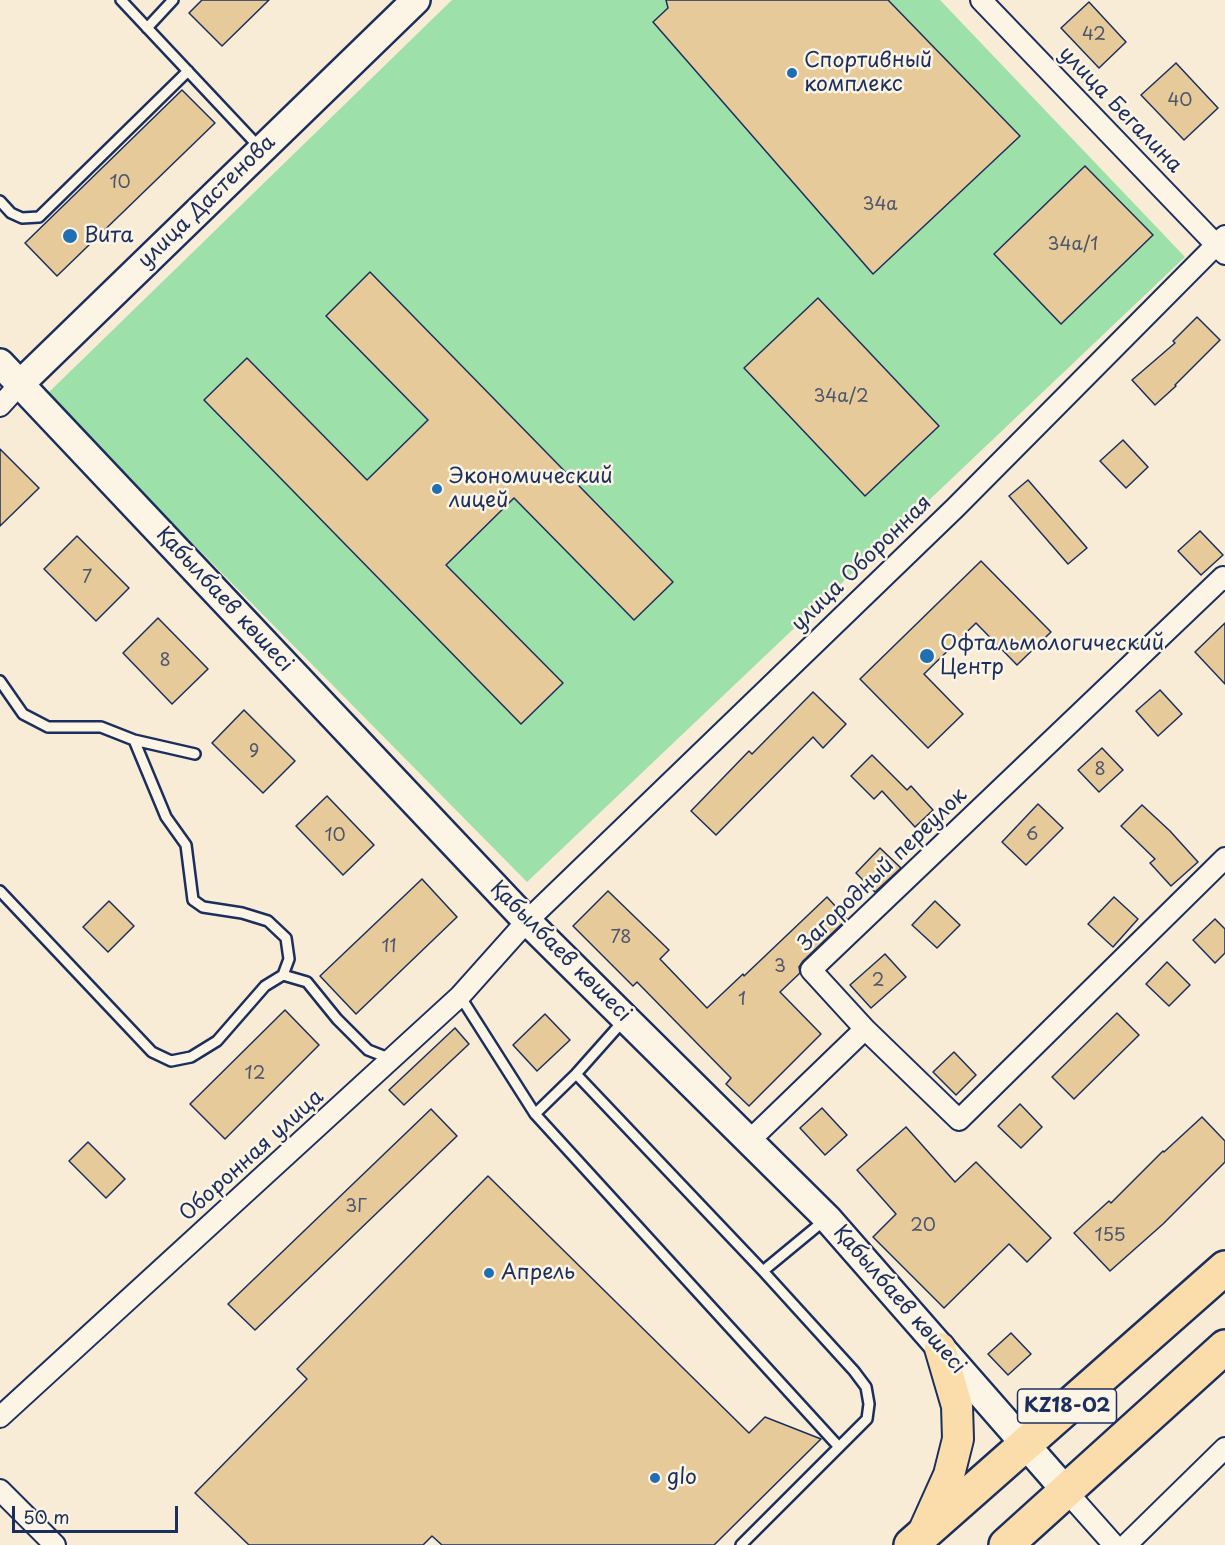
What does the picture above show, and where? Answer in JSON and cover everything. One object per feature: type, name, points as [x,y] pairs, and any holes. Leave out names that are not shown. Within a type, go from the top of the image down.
[{"type":"highway","name":"KZ18-02","points":[[916,1540],[1225,1268]]},
{"type":"highway","name":"KZ18-02","points":[[1006,1545],[1225,1347]]},
{"type":"main road","name":"улица Дастенова","points":[[20,384],[416,0]]},
{"type":"main road","name":"Қабылбаев көшесі","points":[[0,363],[527,921],[827,1218],[1067,1492]]},
{"type":"main road","points":[[916,1540],[949,1475],[958,1439],[957,1406],[940,1348]]},
{"type":"street","name":"улица Бегалина","points":[[981,0],[1222,245]]},
{"type":"street","name":"улица Оборонная","points":[[527,921],[956,508],[1222,245]]},
{"type":"street","name":"улица Дастенова","points":[[0,406],[20,384]]},
{"type":"street","name":"Загородный переулок","points":[[1225,580],[1222,577],[811,970],[865,1029],[959,1120],[1225,858]]},
{"type":"street","name":"Оборонная улица","points":[[0,1417],[460,996],[527,921]]},
{"type":"street","points":[[750,1140],[865,1029]]},
{"type":"street","points":[[1126,1545],[1225,1448]]},
{"type":"street","points":[[0,1490],[55,1545]]},
{"type":"street","name":"Қабылбаев көшесі","points":[[1067,1492],[1114,1545]]},
{"type":"lane","points":[[121,0],[262,149]]},
{"type":"lane","points":[[147,28],[173,0]]},
{"type":"lane","points":[[0,201],[11,213],[22,218],[39,217],[188,71]]},
{"type":"lane","points":[[0,681],[23,714],[48,727],[101,727],[134,740],[195,753]]},
{"type":"lane","points":[[0,891],[152,1052],[171,1061],[191,1057],[217,1041],[265,986],[283,975],[289,959],[286,938],[268,921],[242,913],[203,907],[193,900],[186,845],[166,817],[134,740]]},
{"type":"lane","points":[[283,975],[307,982],[337,1019],[368,1050],[393,1059]]},
{"type":"lane","points":[[460,996],[535,1114],[839,1446]]},
{"type":"lane","points":[[535,1114],[576,1074],[626,1018]]},
{"type":"lane","points":[[576,1074],[763,1270],[866,1387],[869,1404],[867,1419],[741,1545]]},
{"type":"lane","points":[[763,1270],[827,1218]]},
{"type":"green space","points":[[452,0],[940,0],[1185,257],[527,882],[46,395]]},
{"type":"building","points":[[202,0],[269,0],[222,46],[189,13]]},
{"type":"building","points":[[666,0],[888,0],[1020,136],[873,274],[653,22],[668,8]]},
{"type":"building","points":[[1089,2],[1126,42],[1099,68],[1061,28]]},
{"type":"building","points":[[1176,63],[1218,108],[1184,140],[1141,95]]},
{"type":"building","points":[[182,90],[215,123],[57,276],[25,243]]},
{"type":"building","points":[[1085,166],[1153,235],[1061,324],[994,254]]},
{"type":"building","name":"Экономический лицей","points":[[370,272],[673,582],[634,620],[514,498],[446,565],[563,683],[521,724],[204,400],[247,358],[367,480],[428,420],[326,316]]},
{"type":"building","points":[[818,298],[939,426],[865,496],[744,368]]},
{"type":"building","points":[[1197,317],[1220,340],[1155,405],[1132,380],[1175,343],[1173,341]]},
{"type":"building","points":[[1123,440],[1148,467],[1126,488],[1100,461]]},
{"type":"building","points":[[0,449],[39,488],[0,526]]},
{"type":"building","points":[[1028,480],[1087,548],[1068,564],[1009,496]]},
{"type":"building","points":[[1200,531],[1223,555],[1201,575],[1178,551]]},
{"type":"building","points":[[77,536],[129,588],[96,621],[44,569]]},
{"type":"building","points":[[981,561],[1051,632],[1017,665],[976,623],[924,674],[963,714],[928,748],[860,679]]},
{"type":"building","points":[[158,618],[208,669],[172,704],[123,653]]},
{"type":"building","points":[[1225,623],[1225,684],[1195,652]]},
{"type":"building","points":[[1160,690],[1182,714],[1158,736],[1136,711]]},
{"type":"building","points":[[813,692],[846,724],[823,748],[813,737],[716,835],[691,811],[749,751],[752,754]]},
{"type":"building","points":[[244,710],[295,761],[263,793],[212,743]]},
{"type":"building","points":[[1102,748],[1123,770],[1099,792],[1078,770]]},
{"type":"building","points":[[872,755],[907,790],[911,786],[933,810],[915,827],[882,791],[874,799],[851,776]]},
{"type":"building","points":[[327,796],[374,845],[343,875],[296,826]]},
{"type":"building","points":[[1038,804],[1063,828],[1026,865],[1002,842]]},
{"type":"building","points":[[1142,805],[1198,862],[1171,886],[1150,863],[1155,859],[1121,826]]},
{"type":"building","points":[[880,848],[901,868],[875,892],[856,873]]},
{"type":"building","points":[[422,879],[457,917],[356,1014],[320,976]]},
{"type":"building","points":[[608,891],[669,950],[660,959],[707,1008],[827,897],[847,919],[803,961],[799,967],[800,973],[780,992],[821,1034],[749,1106],[726,1084],[731,1078],[637,982],[633,986],[573,926]]},
{"type":"building","points":[[1114,897],[1138,919],[1113,947],[1088,924]]},
{"type":"building","points":[[109,901],[134,926],[108,952],[83,927]]},
{"type":"building","points":[[935,901],[960,925],[937,948],[912,925]]},
{"type":"building","points":[[1215,919],[1225,929],[1225,953],[1215,963],[1193,940]]},
{"type":"building","points":[[885,954],[906,977],[871,1008],[850,985]]},
{"type":"building","points":[[1167,962],[1190,985],[1169,1006],[1146,984]]},
{"type":"building","points":[[285,1010],[319,1045],[225,1139],[190,1104]]},
{"type":"building","points":[[1117,1013],[1139,1035],[1074,1099],[1052,1077]]},
{"type":"building","points":[[545,1014],[570,1040],[537,1071],[513,1045]]},
{"type":"building","points":[[455,1028],[469,1044],[404,1105],[389,1090]]},
{"type":"building","points":[[954,1052],[976,1075],[956,1095],[933,1072]]},
{"type":"building","points":[[1020,1104],[1042,1127],[1021,1148],[998,1126]]},
{"type":"building","points":[[822,1108],[847,1135],[825,1155],[800,1128]]},
{"type":"building","points":[[431,1109],[457,1136],[255,1330],[228,1304]]},
{"type":"building","points":[[1202,1117],[1225,1141],[1225,1162],[1163,1224],[1110,1271],[1074,1233],[1109,1201],[1111,1203],[1163,1151]]},
{"type":"building","points":[[906,1127],[955,1182],[976,1162],[1051,1238],[1027,1262],[1009,1244],[944,1308],[873,1237],[896,1214],[857,1170]]},
{"type":"building","points":[[88,1142],[125,1179],[106,1198],[69,1161]]},
{"type":"building","name":"Апрель","points":[[488,1176],[749,1433],[765,1417],[821,1439],[714,1545],[442,1545],[432,1536],[423,1545],[249,1545],[195,1493],[307,1379],[297,1369]]},
{"type":"building","points":[[1011,1333],[1031,1354],[1008,1375],[988,1354]]},
{"type":"place","name":"Спортивный комплекс","points":[[792,73]]},
{"type":"place","name":"Вита","points":[[70,236]]},
{"type":"place","name":"Экономический лицей","points":[[437,489]]},
{"type":"place","name":"Офтальмологический Центр","points":[[927,656]]},
{"type":"place","name":"Апрель","points":[[489,1273]]},
{"type":"place","name":"glo","points":[[655,1478]]}]
